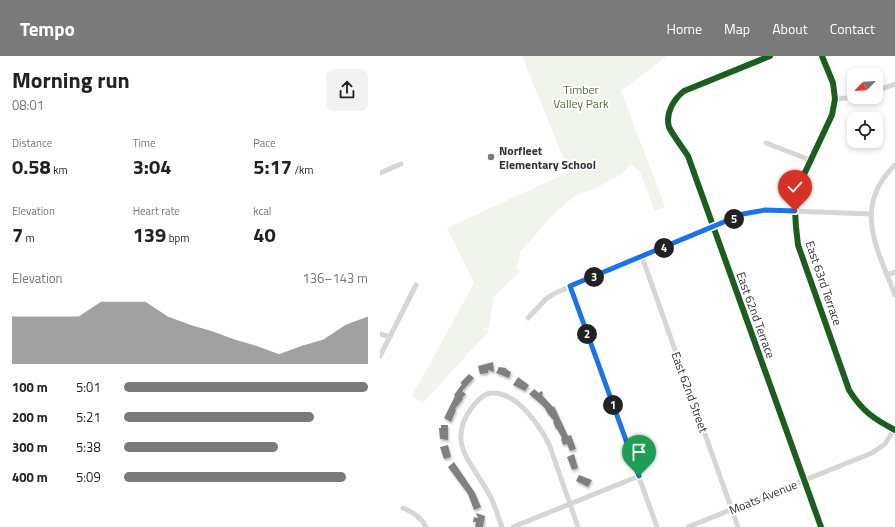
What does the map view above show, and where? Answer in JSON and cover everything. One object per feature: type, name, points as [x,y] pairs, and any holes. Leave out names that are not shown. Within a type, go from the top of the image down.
[{"type":"street","name":"East 62nd Terrace","points":[[770,56],[684,91],[672,104],[668,117],[669,126],[688,156],[803,481],[821,527]]},
{"type":"street","name":"East 63rd Terrace","points":[[822,56],[832,83],[835,99],[832,115],[800,183],[795,211],[798,245],[849,390],[867,413],[876,420],[895,429]]},
{"type":"street","points":[[883,88],[895,84]]},
{"type":"street","points":[[835,99],[847,98]]},
{"type":"street","points":[[766,143],[810,160]]},
{"type":"street","points":[[380,173],[401,164]]},
{"type":"street","points":[[895,165],[879,185],[873,200],[871,214],[872,233],[895,295]]},
{"type":"street","points":[[528,318],[546,299],[555,293],[713,228],[743,214],[755,211],[795,211],[871,214]]},
{"type":"street","name":"East 62nd Street","points":[[642,257],[738,527]]},
{"type":"street","points":[[887,275],[895,272]]},
{"type":"street","points":[[380,356],[416,285]]},
{"type":"street","points":[[570,286],[657,527]]},
{"type":"street","points":[[380,334],[390,337]]},
{"type":"street","points":[[502,527],[491,497],[466,456],[461,440],[461,428],[466,416],[475,403],[486,394],[492,393],[508,396],[524,408],[543,432],[578,527]]},
{"type":"street","name":"Moats Avenue","points":[[688,527],[872,453],[885,444],[895,429]]},
{"type":"street","points":[[513,527],[639,476]]},
{"type":"street","points":[[403,508],[414,513],[426,527]]},
{"type":"green space","name":"Timber Valley Park","points":[[522,56],[667,56],[621,91],[665,207],[655,211],[640,172],[631,164],[622,174],[596,188],[573,197],[551,217],[520,252],[517,268],[520,272],[494,296],[488,332],[423,403],[412,396],[474,283],[447,228],[569,172]]},
{"type":"building","points":[[493,362],[494,372],[488,370],[488,373],[480,374],[478,366]]},
{"type":"building","points":[[499,367],[506,368],[511,372],[509,378],[496,373]]},
{"type":"building","points":[[469,374],[474,378],[462,391],[466,394],[455,409],[456,410],[451,422],[444,418],[455,396],[454,395],[462,384],[460,383]]},
{"type":"building","points":[[518,377],[529,385],[525,391],[513,385]]},
{"type":"building","points":[[534,389],[539,393],[541,391],[543,393],[542,395],[553,407],[554,406],[568,436],[571,435],[576,449],[570,451],[567,444],[563,445],[562,438],[556,429],[553,422],[554,421],[544,407],[529,394]]},
{"type":"building","points":[[441,425],[448,425],[448,440],[440,439],[439,428],[441,428]]},
{"type":"building","points":[[448,445],[451,457],[444,459],[440,447]]},
{"type":"building","points":[[574,454],[578,468],[572,470],[567,457]]},
{"type":"building","points":[[454,462],[475,493],[481,507],[474,510],[468,494],[448,467]]},
{"type":"building","points":[[579,475],[592,480],[588,487],[576,481]]},
{"type":"building","points":[[476,513],[485,516],[483,527],[475,527],[476,522],[473,522],[474,517],[478,518]]},
{"type":"cycle path","points":[[770,56],[684,91],[671,107],[668,122],[670,130],[688,156],[821,527]]},
{"type":"cycle path","points":[[822,56],[833,83],[835,99],[832,115],[800,183],[795,211],[798,245],[849,390],[859,404],[869,414],[895,430]]},
{"type":"place","name":"Norfleet Elementary School","points":[[491,157]]},
{"type":"route","points":[[639,476],[570,286],[743,214],[765,210],[795,211]]}]
